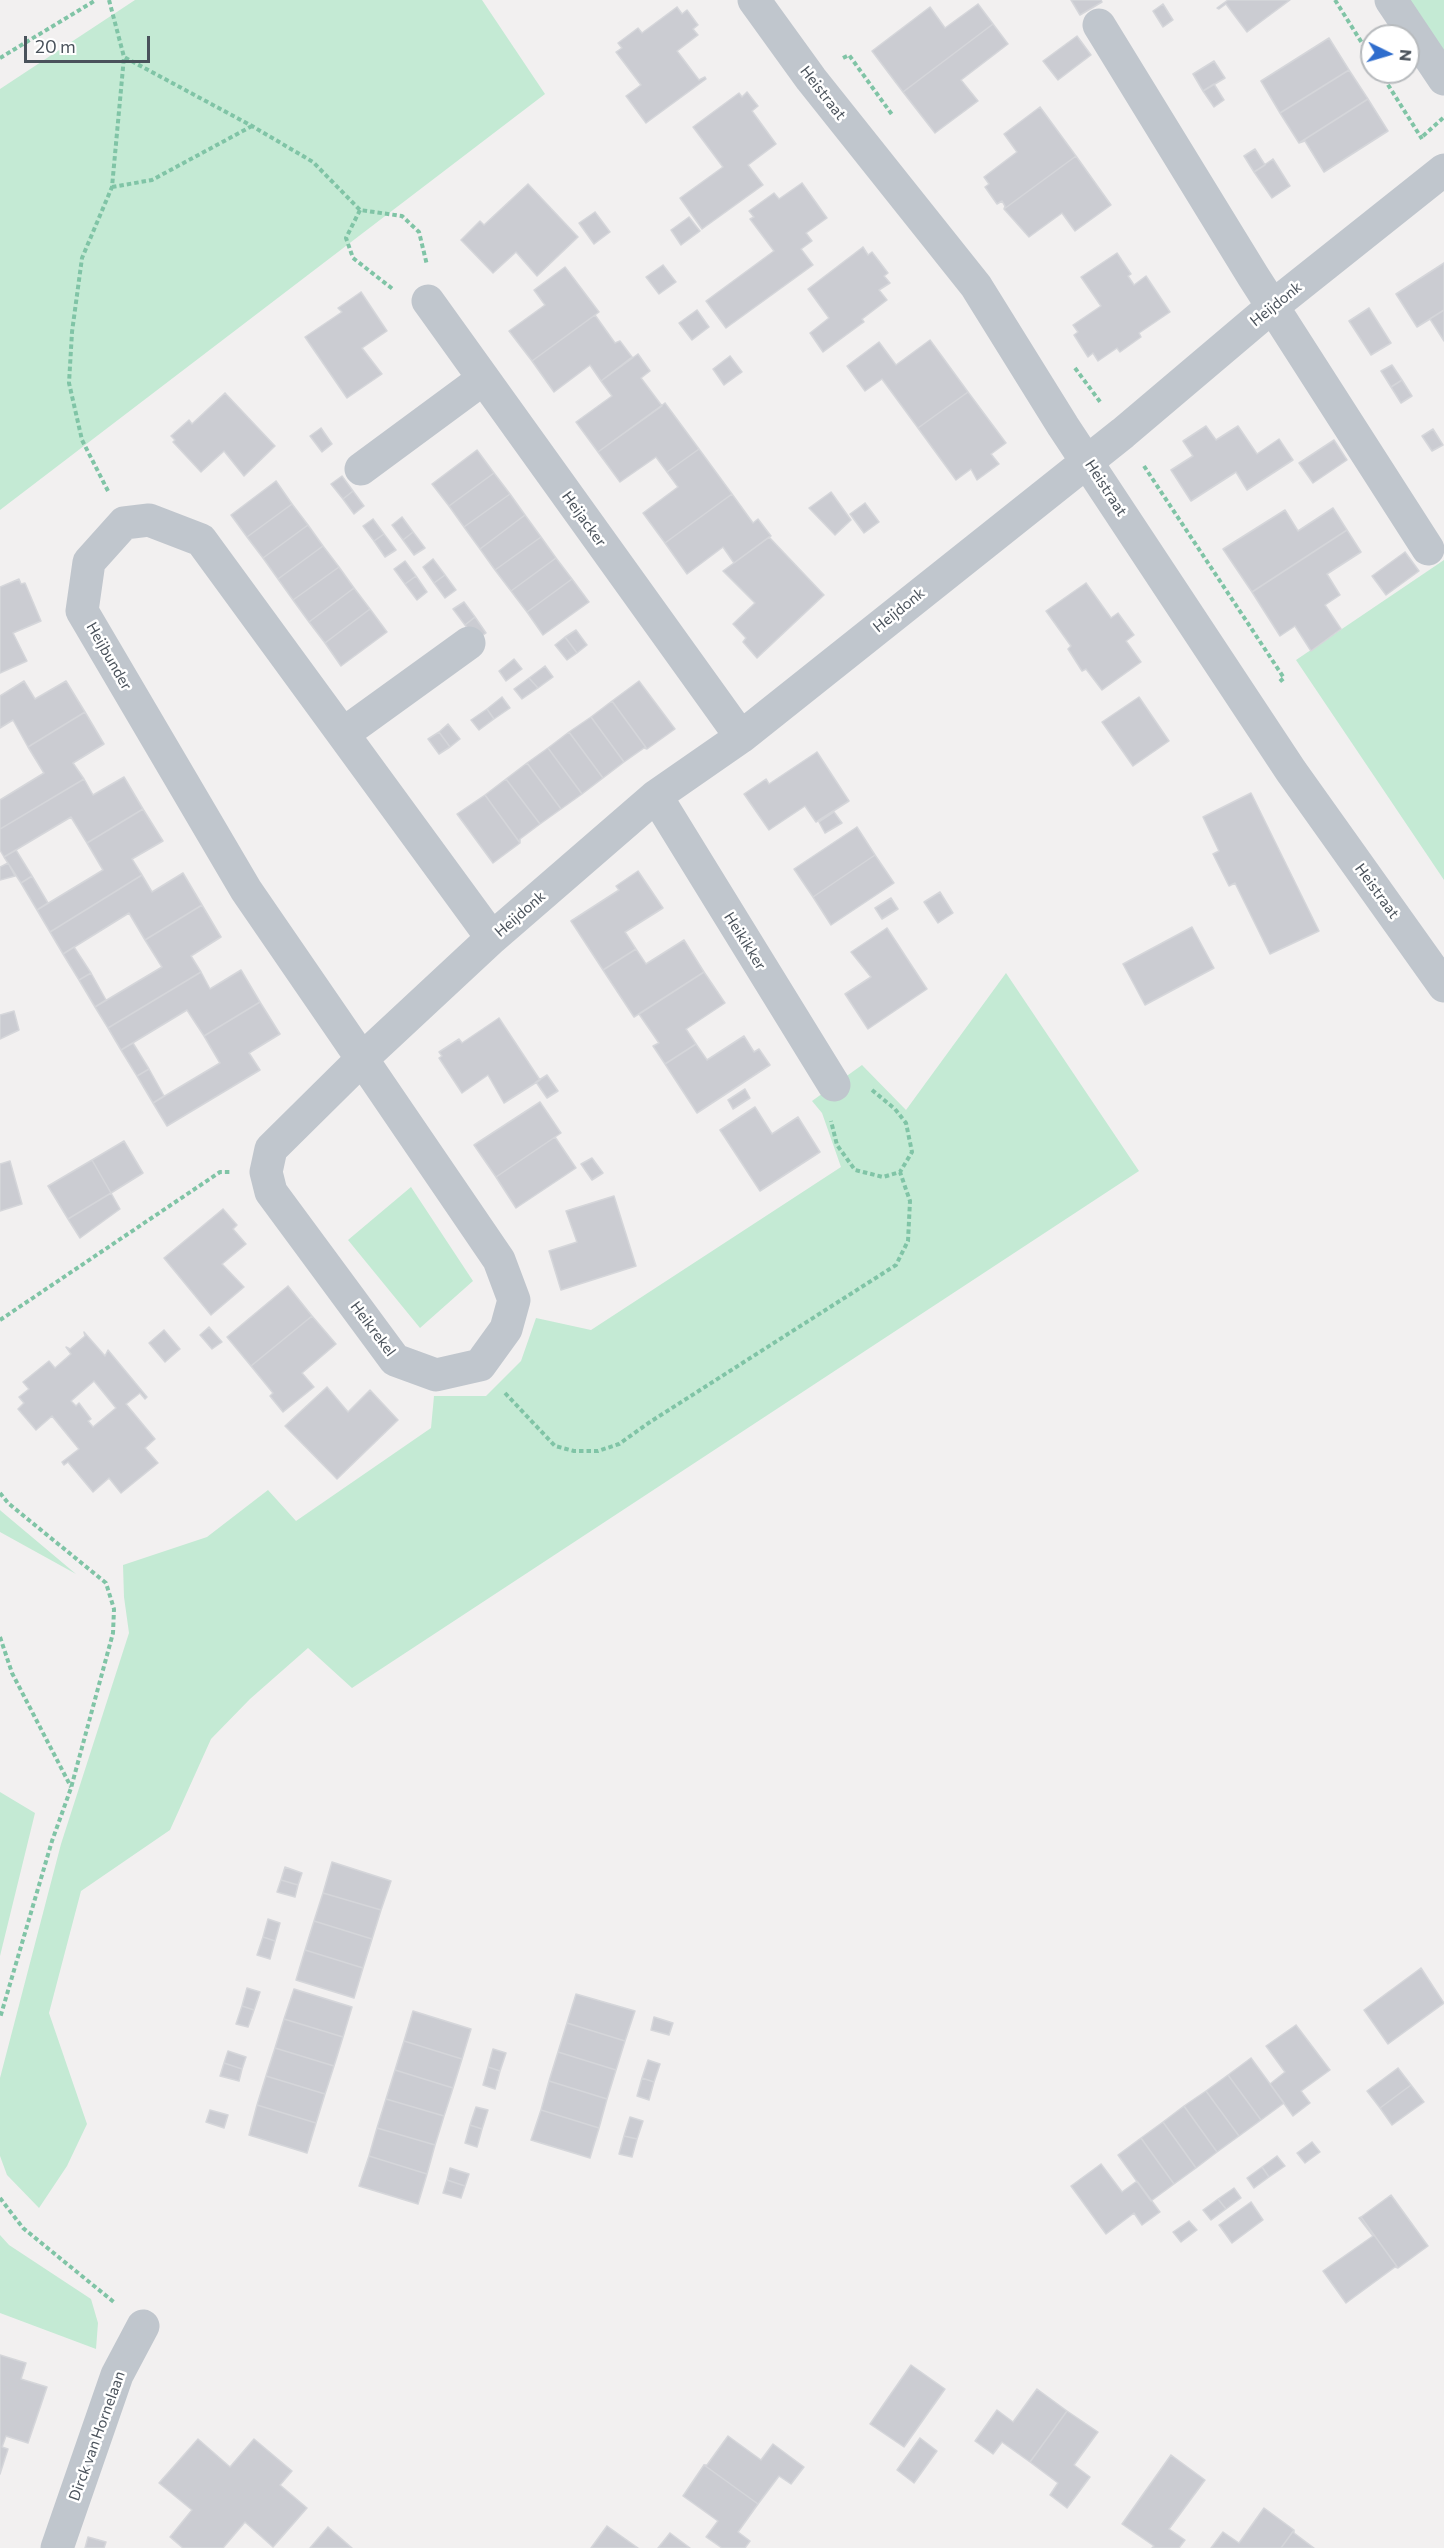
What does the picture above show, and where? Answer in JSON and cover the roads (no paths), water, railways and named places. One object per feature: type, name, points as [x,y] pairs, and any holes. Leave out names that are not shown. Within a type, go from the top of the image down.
[{"type":"street","name":"Heistraat","points":[[754,0],[811,79],[976,286],[1063,426],[1088,460],[1291,771],[1444,986]]},
{"type":"street","points":[[1391,0],[1444,79]]},
{"type":"street","points":[[1099,25],[1273,306],[1428,549]]},
{"type":"street","name":"Heijdonk","points":[[362,1059],[492,938],[656,796],[741,736],[1088,460],[1273,306],[1443,171]]},
{"type":"street","name":"Heijacker","points":[[428,300],[741,736]]},
{"type":"street","points":[[361,469],[483,378]]},
{"type":"street","name":"Heijbunder","points":[[343,734],[201,540],[149,520],[124,523],[89,562],[82,611],[246,890],[362,1059]]},
{"type":"street","points":[[469,643],[343,734],[492,938]]},
{"type":"street","name":"Heikikker","points":[[656,796],[834,1085]]},
{"type":"street","name":"Heikrekel","points":[[362,1059],[499,1260],[514,1300],[506,1329],[480,1365],[436,1375],[395,1360],[271,1192],[266,1172],[271,1149],[362,1059]]},
{"type":"street","name":"Dirck van Hornelaan","points":[[57,2548],[117,2375],[143,2326]]}]
